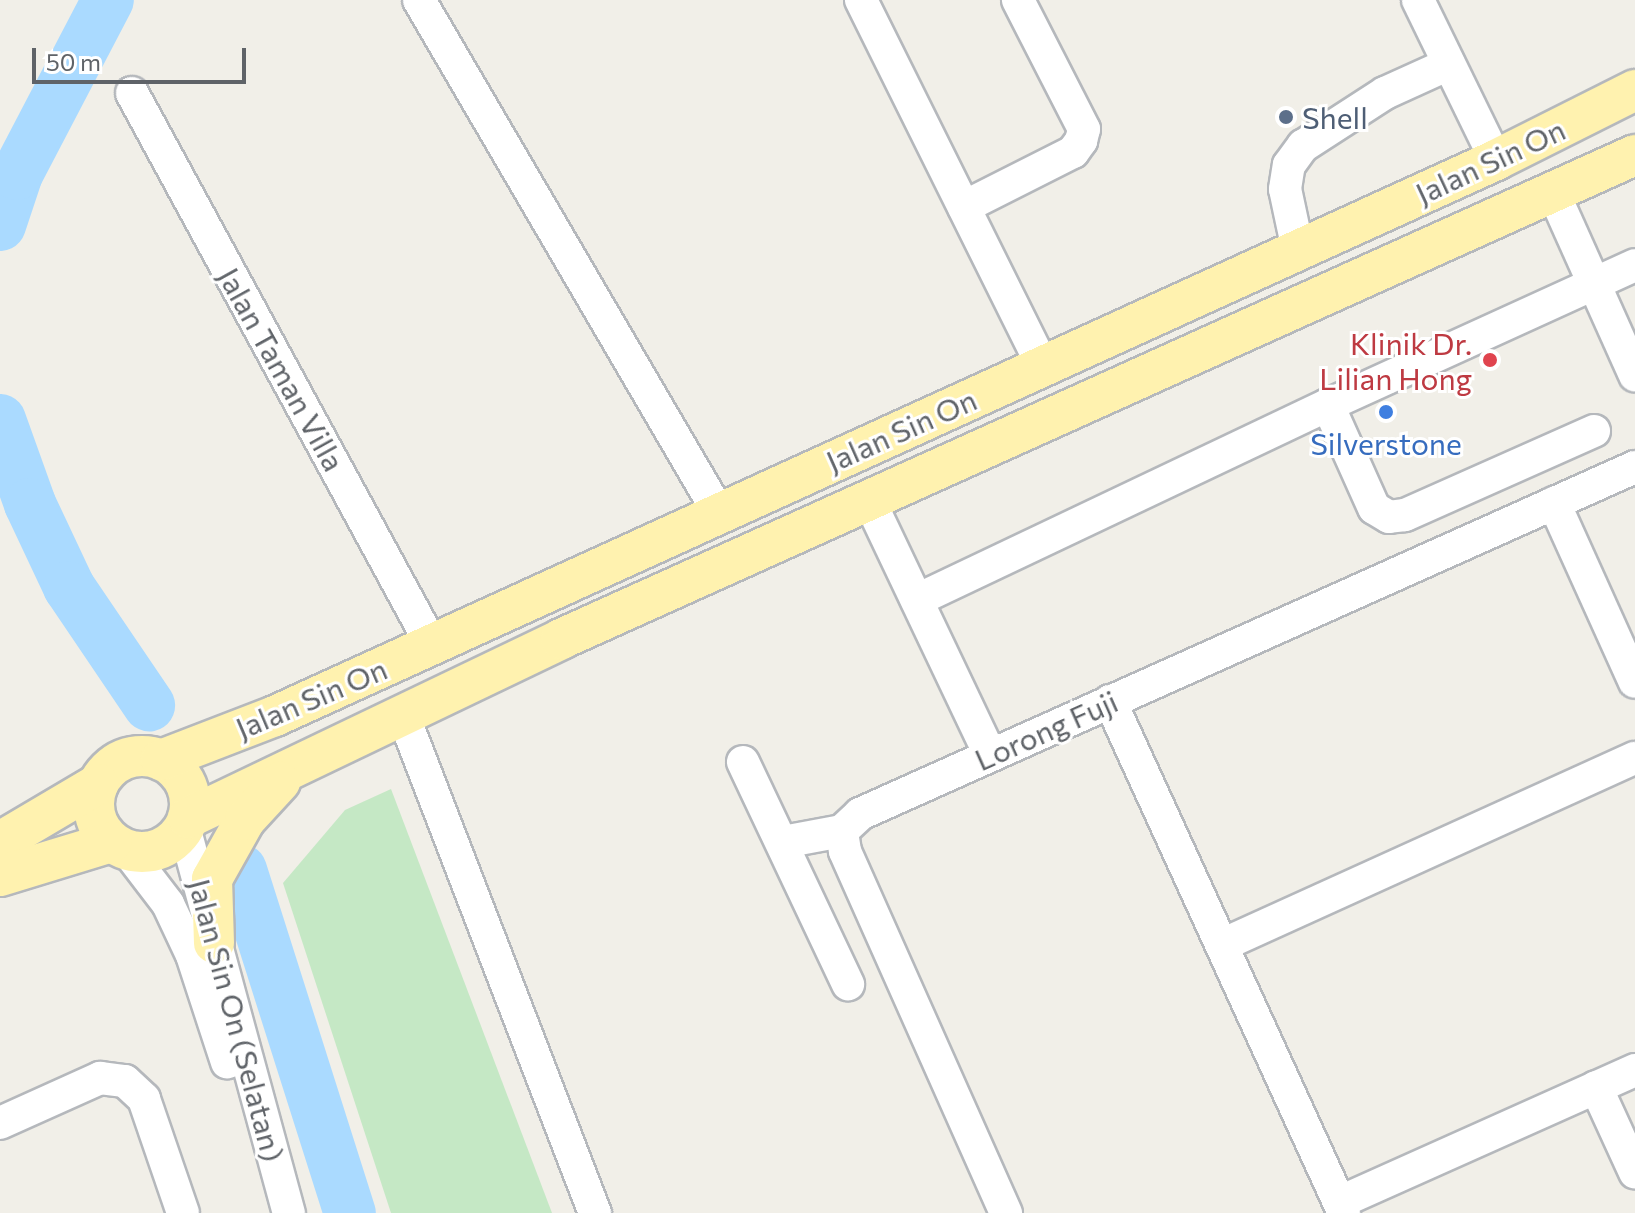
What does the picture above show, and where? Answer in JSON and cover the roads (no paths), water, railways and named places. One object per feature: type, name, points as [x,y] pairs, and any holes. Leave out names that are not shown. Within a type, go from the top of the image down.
[{"type":"main road","name":"Jalan Sin On","points":[[161,760],[275,716],[432,645],[1496,160],[1635,90]]},
{"type":"main road","name":"Jalan Sin On","points":[[186,822],[403,715],[1635,155]]},
{"type":"main road","points":[[0,842],[98,784],[118,762],[132,757],[161,760],[183,777],[190,804],[186,822],[165,846],[119,845],[0,876]]},
{"type":"main road","points":[[214,943],[212,879],[245,820],[294,767]]},
{"type":"main road","points":[[98,784],[95,815],[119,845]]},
{"type":"street","points":[[419,0],[719,513]]},
{"type":"street","points":[[861,0],[1043,366]]},
{"type":"street","points":[[964,207],[1073,152],[1081,141],[1084,129],[1018,0]]},
{"type":"street","points":[[1418,0],[1496,160]]},
{"type":"street","points":[[1298,250],[1285,189],[1289,165],[1303,146],[1385,93],[1449,64]]},
{"type":"street","name":"Jalan Taman Villa","points":[[132,93],[432,645]]},
{"type":"street","points":[[1553,192],[1635,375]]},
{"type":"street","points":[[917,600],[1328,405],[1635,265]]},
{"type":"street","points":[[1328,405],[1374,508],[1389,517],[1510,469],[1594,431]]},
{"type":"street","name":"Lorong Fuji","points":[[842,831],[860,814],[1635,467]]},
{"type":"street","points":[[1510,469],[1542,509],[1635,682]]},
{"type":"street","points":[[870,502],[990,755]]},
{"type":"street","points":[[1110,701],[1342,1208],[1635,1070]]},
{"type":"street","points":[[403,715],[595,1213]]},
{"type":"street","points":[[1222,945],[1635,758]]},
{"type":"street","points":[[743,762],[848,984]]},
{"type":"street","name":"Jalan Sin On (Selatan)","points":[[186,822],[214,943],[289,1213]]},
{"type":"street","points":[[783,842],[842,831],[845,851],[1006,1213]]},
{"type":"street","name":"Jalan Sin On (Selatan)","points":[[119,845],[168,904],[192,955],[277,1213]]},
{"type":"street","points":[[0,1123],[100,1078],[125,1081],[144,1099],[183,1213]]},
{"type":"street","points":[[1596,1087],[1635,1172]]},
{"type":"waterway","points":[[0,225],[17,174],[108,0]]},
{"type":"waterway","points":[[0,420],[30,504],[69,587],[149,705]]},
{"type":"waterway","points":[[241,870],[350,1213]]},
{"type":"place","name":"Shell","points":[[1286,117]]},
{"type":"place","name":"Klinik Dr. Lilian Hong","points":[[1490,360]]},
{"type":"place","name":"Silverstone","points":[[1386,412]]}]
